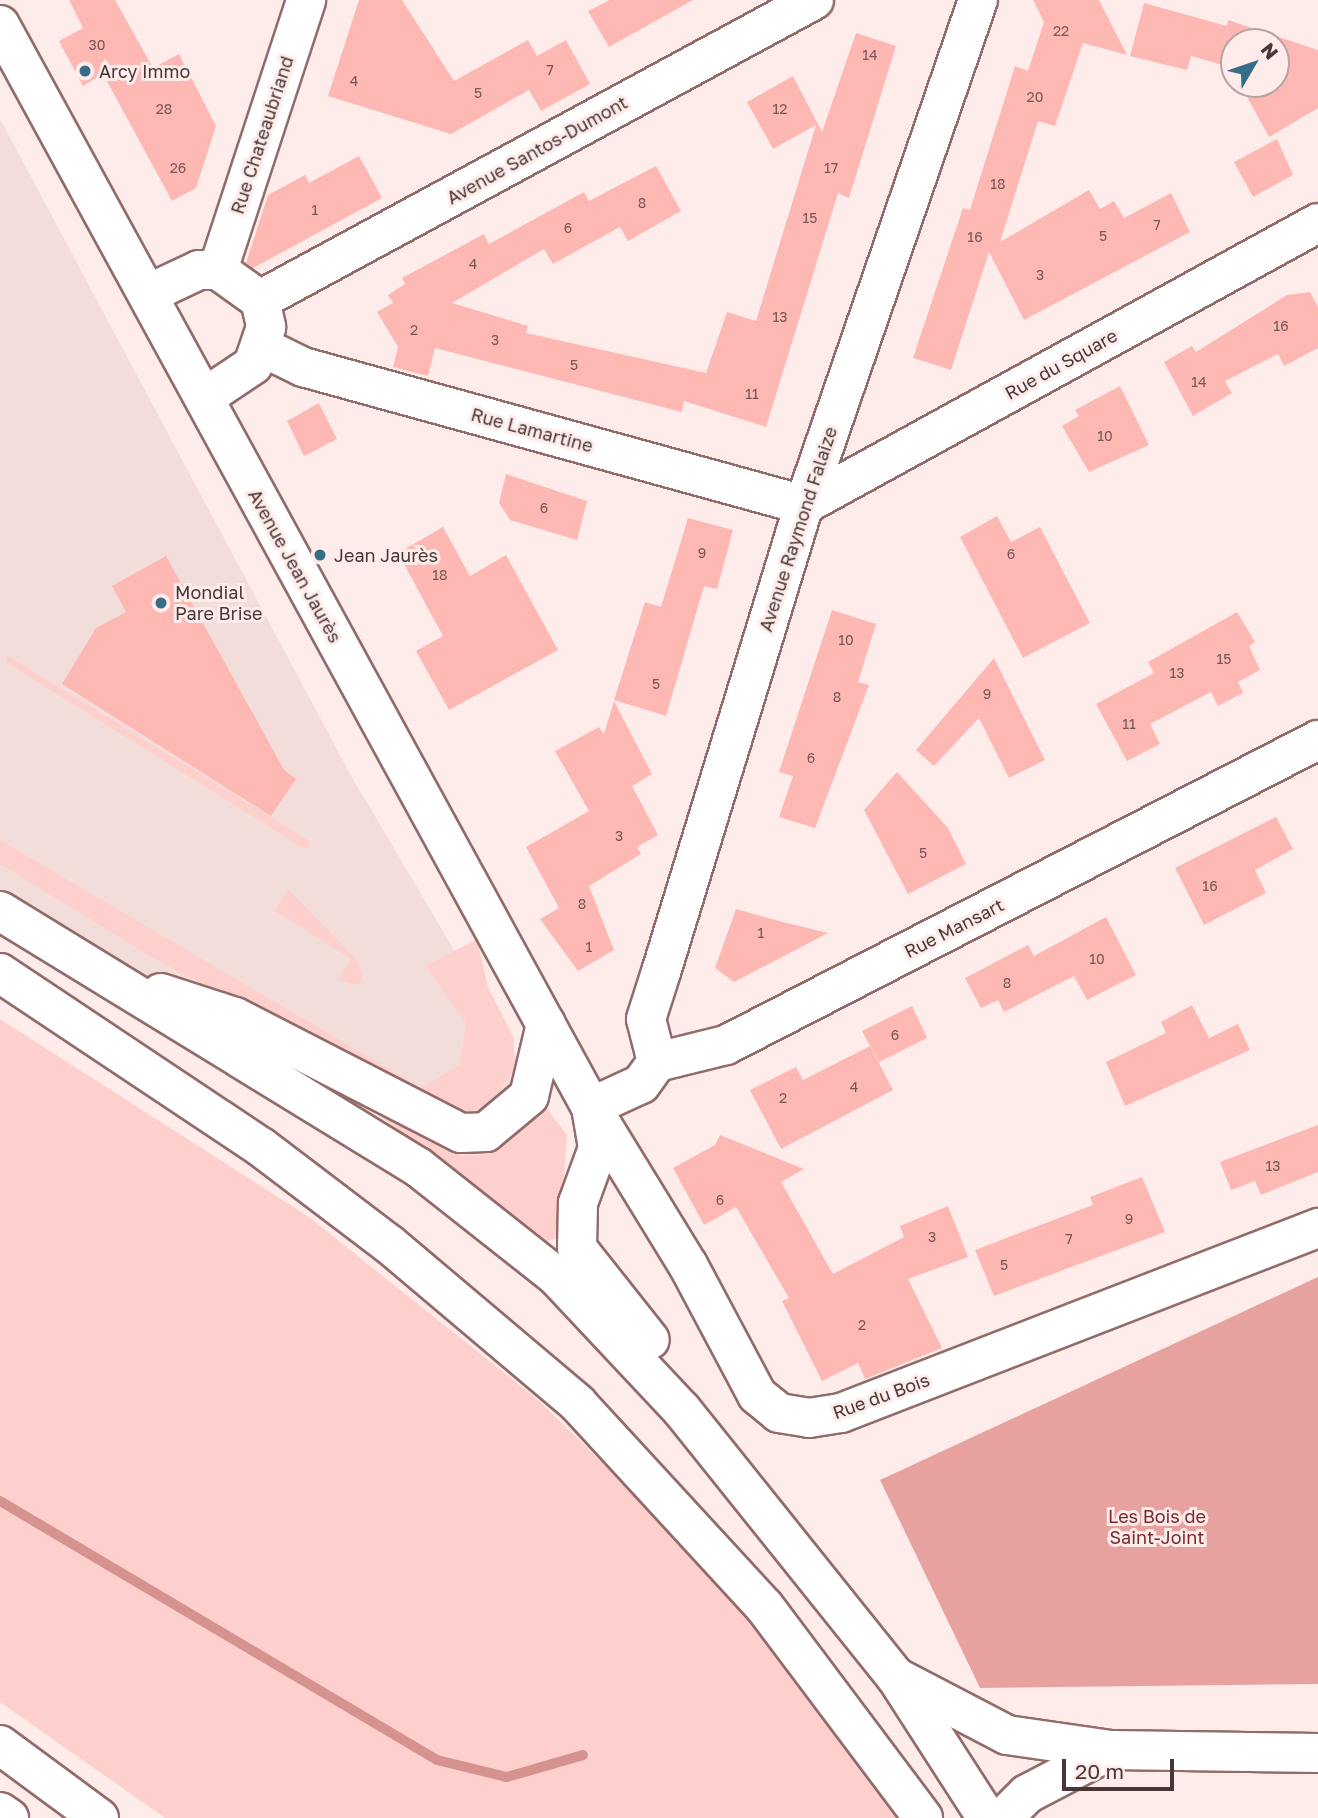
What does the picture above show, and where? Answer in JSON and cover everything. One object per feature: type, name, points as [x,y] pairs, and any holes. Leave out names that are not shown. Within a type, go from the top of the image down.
[{"type":"main road","name":"Rue Chateaubriand","points":[[218,270],[306,0]]},
{"type":"main road","name":"Avenue Santos-Dumont","points":[[260,300],[814,0]]},
{"type":"main road","name":"Avenue Raymond Falaize","points":[[657,1062],[646,1019],[804,505],[978,0]]},
{"type":"main road","name":"Avenue Jean Jaurès","points":[[0,25],[591,1107]]},
{"type":"main road","name":"Rue du Square","points":[[804,505],[1318,223]]},
{"type":"main road","points":[[148,294],[200,270],[218,270],[260,300],[266,327],[262,347],[253,365],[205,397]]},
{"type":"main road","name":"Rue Lamartine","points":[[262,347],[303,367],[804,505]]},
{"type":"main road","name":"Rue Mansart","points":[[657,1062],[726,1045],[1318,740]]},
{"type":"main road","points":[[0,911],[418,1167],[556,1276],[681,1409],[896,1677],[987,1818]]},
{"type":"main road","points":[[0,973],[261,1147],[389,1244],[578,1404],[764,1606],[923,1818]]},
{"type":"main road","points":[[102,974],[235,1017],[461,1133],[486,1132],[529,1096],[545,1024]]},
{"type":"main road","points":[[657,1062],[641,1084],[591,1107],[598,1149],[578,1203],[577,1248],[644,1327],[681,1409]]},
{"type":"main road","name":"Rue du Bois","points":[[591,1107],[688,1265],[757,1395],[779,1413],[809,1419],[841,1413],[1318,1228]]},
{"type":"main road","points":[[896,1677],[990,1731],[1111,1751],[1318,1753]]},
{"type":"main road","points":[[0,1745],[99,1818]]},
{"type":"main road","points":[[1003,1818],[1027,1794],[1111,1751]]},
{"type":"main road","points":[[0,1812],[9,1818]]},
{"type":"shaded area","points":[[0,119],[350,774],[564,1136],[551,1241],[376,1110],[0,891]]},
{"type":"shaded area","points":[[8,656],[308,840],[310,847],[303,848],[6,662]]},
{"type":"shaded area","points":[[0,840],[421,1088],[460,1065],[466,1024],[426,966],[477,939],[488,987],[514,1038],[513,1070],[492,1103],[467,1113],[448,1112],[391,1088],[150,956],[0,864]]},
{"type":"shaded area","points":[[288,889],[356,959],[363,975],[358,985],[338,980],[351,959],[275,911]]},
{"type":"shaded area","points":[[0,1019],[309,1217],[538,1400],[646,1505],[783,1655],[896,1818],[165,1818],[0,1702]]},
{"type":"shaded area","points":[[379,1109],[463,1156],[478,1156],[501,1148],[536,1112],[547,1109],[567,1135],[559,1238],[546,1241],[376,1113]]},
{"type":"green space","name":"Les Bois de Saint-Joint","points":[[1318,1277],[1318,1684],[980,1688],[880,1480]]},
{"type":"building","points":[[69,0],[115,0],[153,68],[179,54],[216,126],[196,188],[172,201],[103,74],[83,86],[59,41],[83,28]]},
{"type":"building","points":[[359,0],[402,0],[454,81],[528,40],[537,56],[566,40],[590,84],[541,111],[529,90],[451,134],[328,96]]},
{"type":"building","points":[[610,0],[693,0],[609,47],[588,11]]},
{"type":"building","points":[[1033,0],[1099,0],[1127,55],[1083,43],[1055,126],[1038,121],[1000,242],[1089,190],[1100,209],[1114,201],[1124,218],[1171,193],[1190,232],[1024,320],[989,252],[951,370],[913,358],[963,208],[970,210],[1015,66],[1028,71],[1044,22]]},
{"type":"building","points":[[1144,3],[1227,26],[1228,20],[1252,28],[1220,28],[1220,64],[1191,56],[1187,70],[1130,56]]},
{"type":"building","points":[[856,33],[896,46],[849,198],[838,193],[766,427],[684,401],[682,412],[435,348],[428,376],[393,367],[398,347],[377,312],[393,303],[388,295],[405,284],[402,278],[484,234],[489,244],[584,192],[589,201],[656,166],[681,211],[628,241],[620,227],[553,264],[544,249],[452,303],[528,326],[526,333],[706,373],[727,312],[756,321],[816,125],[773,149],[747,102],[793,76],[822,132]]},
{"type":"building","points":[[1290,41],[1318,50],[1318,108],[1269,137],[1248,98],[1290,98]]},
{"type":"building","points":[[1277,139],[1293,175],[1253,197],[1234,162]]},
{"type":"building","points":[[359,156],[382,198],[253,268],[246,263],[268,195],[305,175],[309,183]]},
{"type":"building","points":[[1310,292],[1318,307],[1318,348],[1284,366],[1278,354],[1225,381],[1232,393],[1193,416],[1164,362],[1192,346],[1196,352],[1287,295]]},
{"type":"building","points":[[1120,386],[1149,445],[1089,472],[1062,426],[1079,416],[1075,410]]},
{"type":"building","points":[[319,403],[337,439],[304,456],[287,421]]},
{"type":"building","points":[[506,474],[587,501],[577,540],[510,520],[499,503]]},
{"type":"building","points":[[997,516],[1011,542],[1040,527],[1090,623],[1023,658],[960,537]]},
{"type":"building","points":[[688,518],[733,530],[717,589],[704,586],[666,716],[614,700],[645,602],[661,607]]},
{"type":"building","points":[[443,527],[470,576],[506,555],[558,650],[449,710],[416,651],[443,636],[398,553]]},
{"type":"building","points":[[166,556],[284,770],[296,779],[271,816],[62,684],[96,628],[126,612],[112,586]]},
{"type":"building","points":[[832,610],[876,624],[858,682],[869,685],[815,828],[779,817],[793,776],[779,772]]},
{"type":"building","points":[[1237,612],[1255,642],[1249,646],[1260,670],[1238,682],[1243,693],[1218,706],[1211,692],[1150,724],[1160,744],[1127,761],[1096,704],[1154,673],[1148,662]]},
{"type":"building","points":[[994,658],[1045,760],[1009,778],[979,718],[934,766],[916,750]]},
{"type":"building","points":[[614,701],[652,774],[632,786],[658,835],[637,847],[641,854],[589,886],[614,950],[578,971],[540,919],[559,908],[526,847],[589,811],[555,751],[599,727],[604,734]]},
{"type":"building","points":[[897,772],[948,828],[966,864],[908,894],[864,810]]},
{"type":"building","points":[[1276,817],[1293,849],[1255,870],[1266,893],[1204,925],[1175,868]]},
{"type":"building","points":[[736,909],[828,933],[734,982],[715,968]]},
{"type":"building","points":[[1106,917],[1136,975],[1087,1000],[1074,976],[1004,1012],[998,1000],[981,1008],[965,978],[1028,945],[1034,956]]},
{"type":"building","points":[[1192,1005],[1209,1038],[1238,1024],[1250,1050],[1125,1106],[1106,1062],[1166,1033],[1161,1022]]},
{"type":"building","points":[[912,1006],[927,1038],[879,1062],[862,1031]]},
{"type":"building","points":[[870,1046],[893,1090],[781,1149],[750,1090],[796,1067],[803,1080]]},
{"type":"building","points":[[1318,1125],[1318,1172],[1261,1195],[1255,1181],[1231,1190],[1220,1162]]},
{"type":"building","points":[[720,1135],[804,1169],[781,1182],[833,1274],[904,1237],[900,1226],[948,1206],[968,1257],[908,1279],[942,1348],[865,1379],[858,1363],[822,1381],[782,1301],[789,1298],[736,1207],[704,1225],[673,1168],[715,1145]]},
{"type":"building","points":[[1142,1177],[1165,1232],[994,1296],[975,1250],[1093,1205],[1090,1197]]},
{"type":"waterway","points":[[0,1501],[437,1760],[507,1777],[583,1755]]},
{"type":"place","name":"Arcy Immo","points":[[85,71]]},
{"type":"place","name":"Jean Jaurès","points":[[320,555]]},
{"type":"place","name":"Mondial Pare Brise","points":[[161,603]]}]
